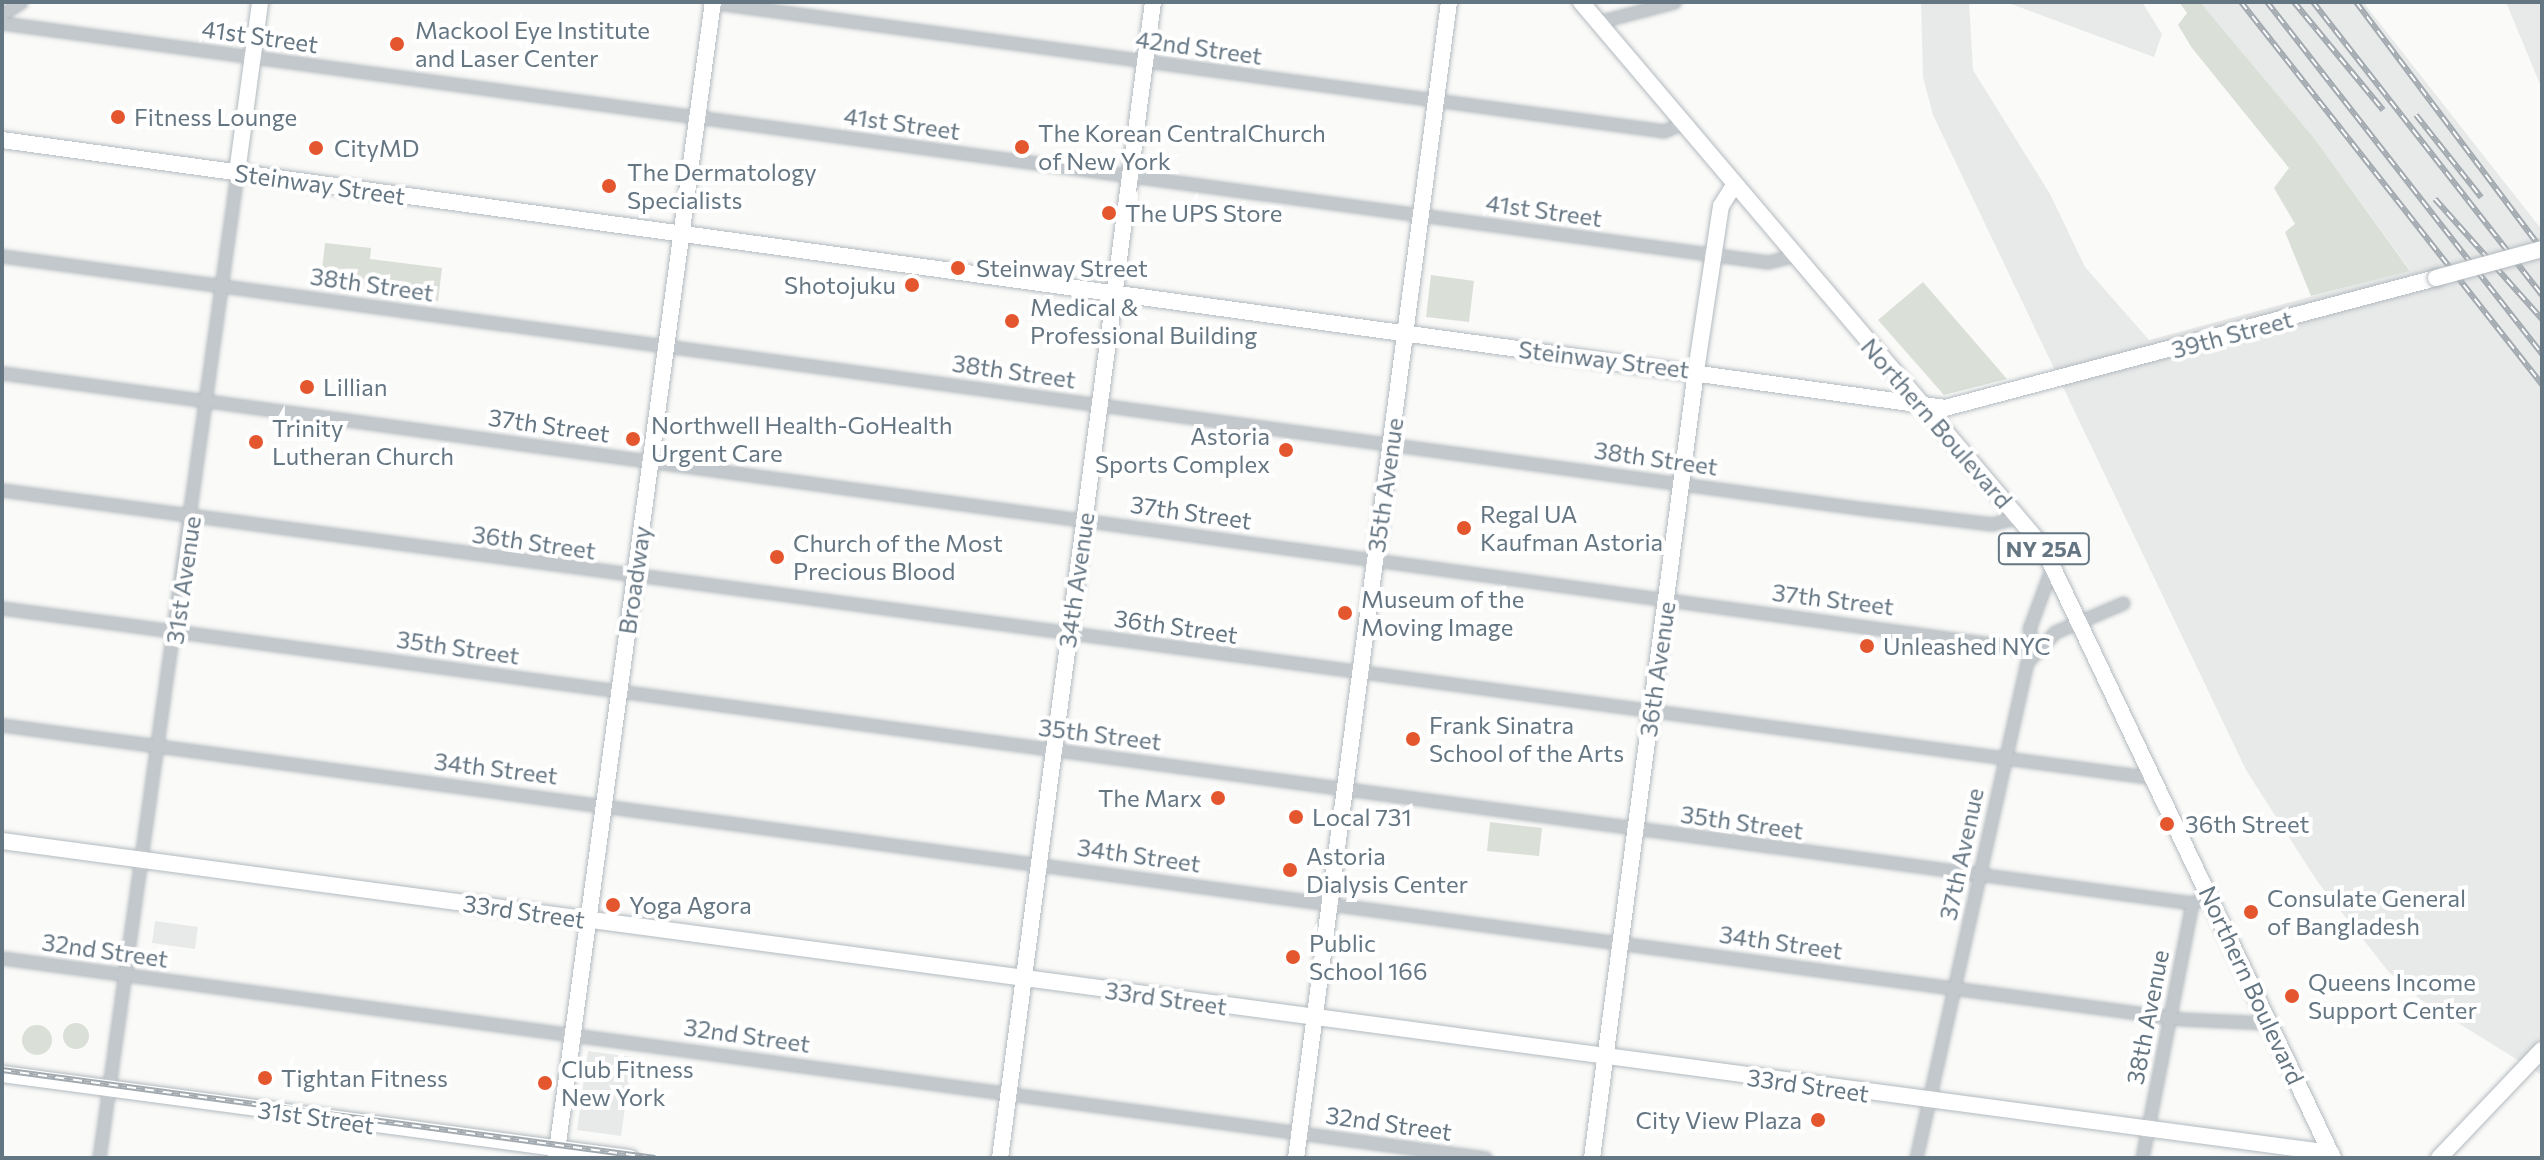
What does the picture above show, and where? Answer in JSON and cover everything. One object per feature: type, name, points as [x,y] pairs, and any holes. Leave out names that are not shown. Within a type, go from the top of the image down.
[{"type":"main road","name":"31st Avenue","points":[[237,173],[260,2]]},
{"type":"main road","name":"Broadway","points":[[557,1153],[712,2]]},
{"type":"main road","name":"34th Avenue","points":[[1000,1158],[1153,2]]},
{"type":"main road","name":"35th Avenue","points":[[1296,1158],[1449,2]]},
{"type":"main road","name":"Northern Boulevard","points":[[1581,2],[2019,517],[2053,564],[2332,1156]]},
{"type":"main road","name":"Steinway Street","points":[[2,140],[1921,404]]},
{"type":"main road","name":"36th Avenue","points":[[1592,1158],[1696,371],[1721,206],[1735,184]]},
{"type":"main road","name":"39th Street","points":[[1921,404],[1955,408],[2542,249]]},
{"type":"main road","name":"33rd Street","points":[[2,841],[2332,1156]]},
{"type":"main road","points":[[2439,1158],[2542,1050]]},
{"type":"main road","name":"31st Street","points":[[2,1074],[557,1153],[630,1158]]},
{"type":"street","points":[[2,14],[21,2]]},
{"type":"street","name":"42nd Street","points":[[712,2],[1664,131],[1683,123]]},
{"type":"street","points":[[1598,22],[1674,2]]},
{"type":"street","name":"41st Street","points":[[2,23],[1768,262],[1796,255]]},
{"type":"street","name":"31st Avenue","points":[[99,1158],[145,860],[237,173]]},
{"type":"street","name":"38th Street","points":[[2,256],[1681,484],[1992,524],[2019,517]]},
{"type":"street","name":"37th Street","points":[[2,373],[2034,650]]},
{"type":"street","name":"36th Street","points":[[2,490],[635,578],[2154,778]]},
{"type":"street","name":"37th Avenue","points":[[1916,1158],[2004,760],[2034,650],[2029,629],[2053,564]]},
{"type":"street","points":[[2034,650],[2079,619],[2123,603]]},
{"type":"street","name":"35th Street","points":[[2,608],[2192,903]]},
{"type":"street","name":"34th Street","points":[[2,725],[2170,1017],[2270,1023]]},
{"type":"street","points":[[2192,903],[2209,895]]},
{"type":"street","name":"38th Avenue","points":[[2142,1158],[2192,903]]},
{"type":"street","name":"32nd Street","points":[[2,958],[1486,1158]]},
{"type":"shaded area","points":[[1921,2],[1969,2],[1973,70],[2050,194],[2085,267],[2149,340],[2410,270],[2314,138],[2200,2],[2363,2],[2542,230],[2542,1075],[2421,1000],[2388,971],[2317,881],[2246,770],[1933,115],[1923,77]]},
{"type":"shaded area","points":[[2006,2],[2142,2],[2162,34],[2154,57]]},
{"type":"shaded area","points":[[2179,2],[2200,2],[2314,138],[2410,271],[2311,296],[2285,232],[2295,224],[2274,188],[2289,168],[2192,48],[2178,25],[2187,13]]},
{"type":"shaded area","points":[[2506,2],[2542,2],[2542,89]]},
{"type":"shaded area","points":[[325,243],[371,248],[370,259],[442,268],[438,301],[320,287]]},
{"type":"shaded area","points":[[1431,275],[1474,281],[1469,322],[1426,317]]},
{"type":"shaded area","points":[[1923,282],[2007,379],[1944,395],[1878,320]]},
{"type":"shaded area","points":[[1490,822],[1542,828],[1539,856],[1487,851]]},
{"type":"shaded area","points":[[155,921],[198,927],[195,949],[152,943]]},
{"type":"shaded area","points":[[76,1023],[85,1027],[89,1036],[85,1045],[76,1049],[67,1045],[63,1036],[67,1027]]},
{"type":"shaded area","points":[[37,1025],[48,1029],[52,1040],[48,1051],[37,1055],[26,1051],[22,1040],[26,1029]]},
{"type":"shaded area","points":[[588,1051],[632,1057],[621,1136],[577,1130]]},
{"type":"railway","points":[[2241,2],[2542,385]]},
{"type":"railway","points":[[2267,2],[2542,354]]},
{"type":"railway","points":[[2294,2],[2383,110]]},
{"type":"railway","points":[[2313,2],[2542,295]]},
{"type":"railway","points":[[2356,2],[2542,250]]},
{"type":"railway","points":[[2416,115],[2481,197]]},
{"type":"railway","points":[[2435,199],[2542,319]]},
{"type":"railway","points":[[2,1070],[655,1158]]},
{"type":"place","name":"Mackool Eye Institute and Laser Center","points":[[397,44]]},
{"type":"place","name":"Fitness Lounge","points":[[118,117]]},
{"type":"place","name":"The Korean CentralChurch of New York","points":[[1022,147]]},
{"type":"place","name":"CityMD","points":[[316,148]]},
{"type":"place","name":"The Dermatology Specialists","points":[[609,186]]},
{"type":"place","name":"The UPS Store","points":[[1109,213]]},
{"type":"place","name":"Steinway Street","points":[[958,268]]},
{"type":"place","name":"Shotojuku","points":[[912,285]]},
{"type":"place","name":"Medical & Professional Building","points":[[1012,321]]},
{"type":"place","name":"Lillian","points":[[307,387]]},
{"type":"place","name":"Northwell Health-GoHealth Urgent Care","points":[[633,439]]},
{"type":"place","name":"Trinity Lutheran Church","points":[[256,442]]},
{"type":"place","name":"Astoria Sports Complex","points":[[1286,450]]},
{"type":"place","name":"Regal UA Kaufman Astoria","points":[[1464,528]]},
{"type":"place","name":"Church of the Most Precious Blood","points":[[777,557]]},
{"type":"place","name":"Museum of the Moving Image","points":[[1345,613]]},
{"type":"place","name":"Unleashed NYC","points":[[1867,646]]},
{"type":"place","name":"Frank Sinatra School of the Arts","points":[[1413,739]]},
{"type":"place","name":"The Marx","points":[[1218,798]]},
{"type":"place","name":"Local 731","points":[[1296,817]]},
{"type":"place","name":"36th Street","points":[[2167,824]]},
{"type":"place","name":"Astoria Dialysis Center","points":[[1290,870]]},
{"type":"place","name":"Yoga Agora","points":[[613,905]]},
{"type":"place","name":"Consulate General of Bangladesh","points":[[2251,912]]},
{"type":"place","name":"Public School 166","points":[[1293,957]]},
{"type":"place","name":"Queens Income Support Center","points":[[2292,996]]},
{"type":"place","name":"Tightan Fitness","points":[[265,1078]]},
{"type":"place","name":"Club Fitness New York","points":[[545,1083]]},
{"type":"place","name":"City View Plaza","points":[[1818,1120]]}]
